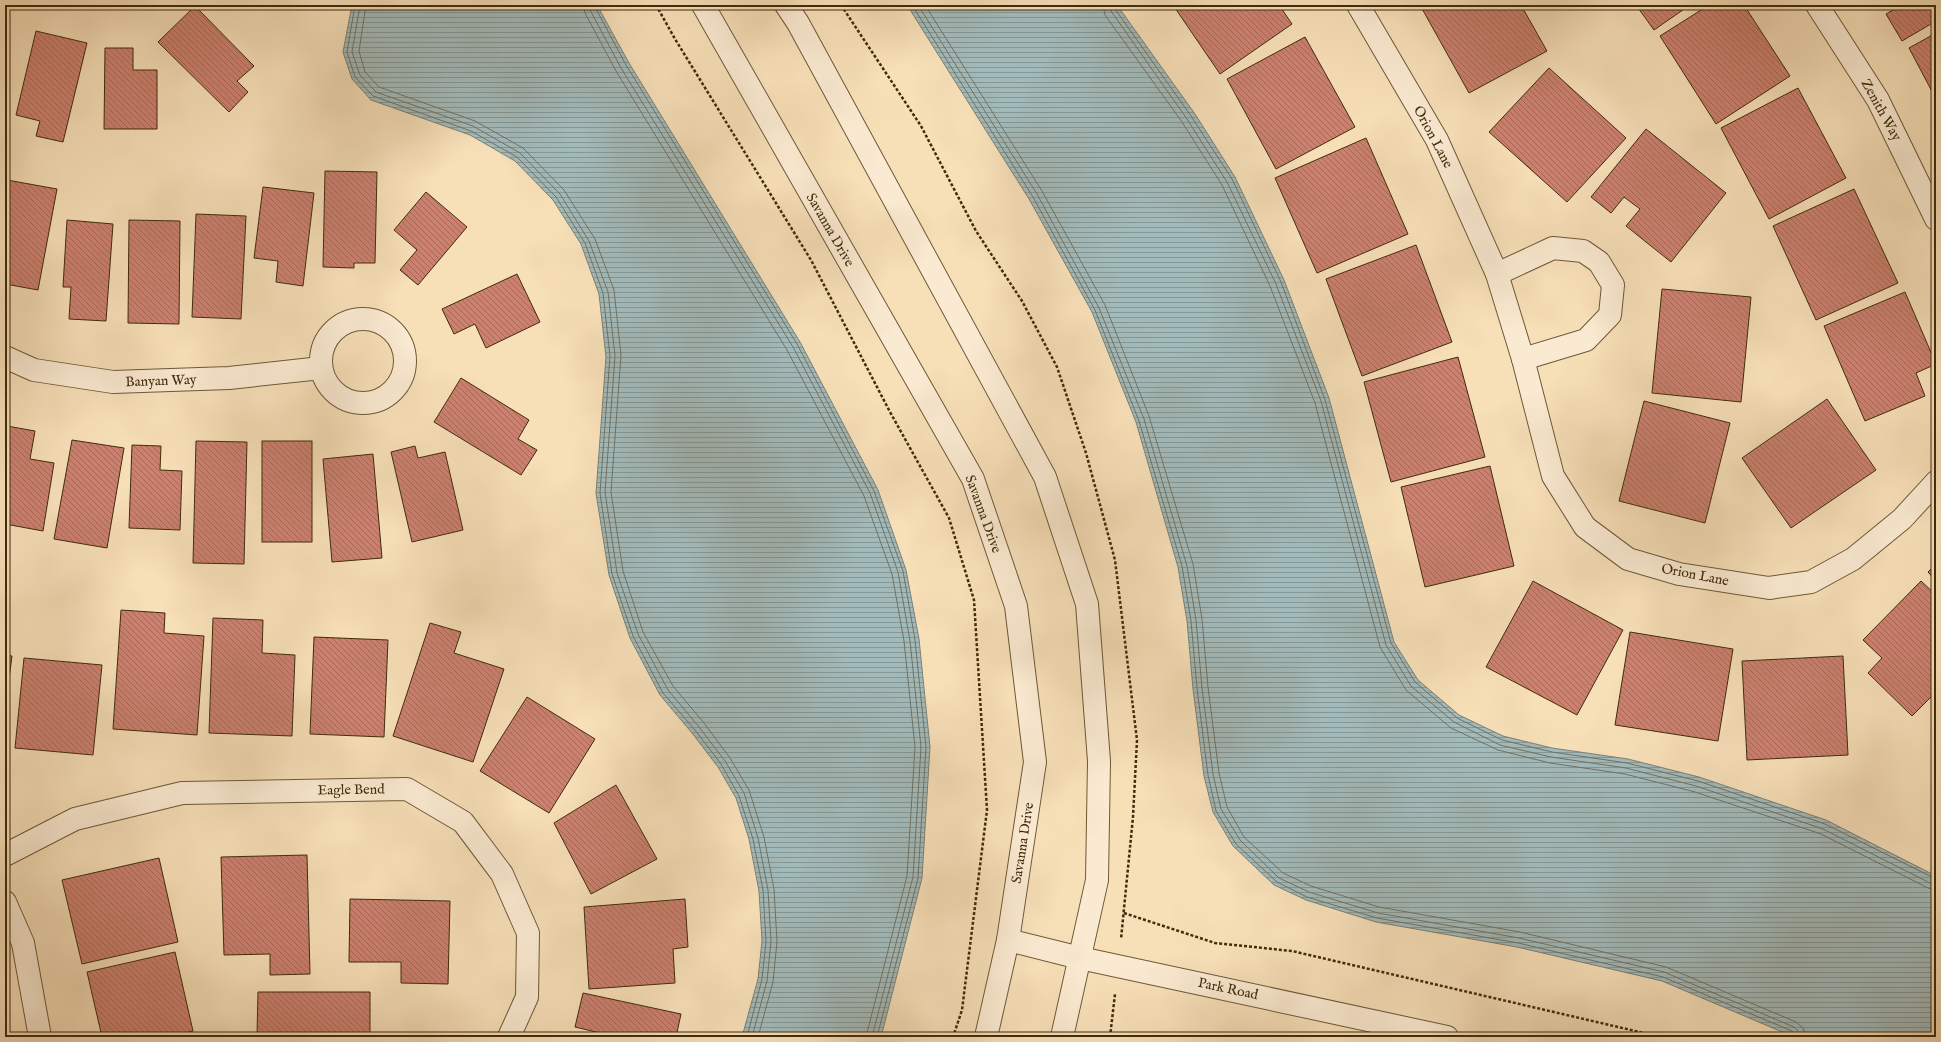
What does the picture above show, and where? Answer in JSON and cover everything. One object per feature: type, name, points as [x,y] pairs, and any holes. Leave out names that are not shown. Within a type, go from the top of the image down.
[{"type":"street","name":"Savanna Drive","points":[[703,5],[973,480],[1016,606],[1035,762],[1008,940],[986,1037]]},
{"type":"street","points":[[786,5],[798,23],[1045,477],[1087,604],[1099,761],[1097,880],[1062,1037]]},
{"type":"street","name":"Orion Lane","points":[[1358,5],[1437,140],[1497,274],[1523,359],[1552,476],[1585,527],[1628,559],[1679,574],[1769,588],[1811,582],[1853,559],[1902,519],[1936,482]]},
{"type":"street","name":"Zenith Way","points":[[1817,5],[1878,100],[1936,219]]},
{"type":"street","points":[[1497,274],[1553,248],[1583,251],[1599,262],[1613,285],[1610,315],[1586,340],[1523,359]]},
{"type":"street","name":"Banyan Way","points":[[5,357],[34,370],[113,382],[229,378],[321,368]]},
{"type":"street","name":"Eagle Bend","points":[[5,855],[75,819],[182,793],[407,789],[463,822],[502,874],[528,933],[528,997],[508,1037]]},
{"type":"street","points":[[5,902],[23,943],[40,1037]]},
{"type":"street","name":"Park Road","points":[[1008,940],[1080,958],[1447,1037]]},
{"type":"path","points":[[656,5],[675,39],[811,260],[890,412],[949,518],[974,600],[987,810],[962,1010],[953,1037]]},
{"type":"path","points":[[1124,913],[1215,943],[1292,951],[1661,1037]]},
{"type":"water","points":[[352,5],[597,5],[629,63],[800,342],[878,490],[906,570],[919,639],[930,747],[922,878],[881,1037],[742,1037],[758,979],[762,941],[759,891],[749,839],[736,798],[718,767],[660,695],[630,638],[609,575],[596,493],[606,357],[599,294],[581,244],[553,200],[515,161],[470,135],[371,100],[352,79],[343,52]]},
{"type":"water","points":[[907,5],[1117,5],[1195,114],[1235,177],[1284,280],[1329,398],[1394,642],[1418,680],[1459,715],[1503,736],[1552,748],[1628,759],[1699,777],[1826,820],[1936,876],[1936,1037],[1794,1037],[1662,981],[1517,947],[1376,922],[1306,900],[1274,885],[1233,846],[1213,812],[1204,776],[1193,689],[1187,621],[1178,567],[1136,422],[1092,312],[1029,199]]},
{"type":"building","points":[[1173,5],[1279,5],[1292,24],[1220,74]]},
{"type":"building","points":[[1420,5],[1521,5],[1547,51],[1469,93]]},
{"type":"building","points":[[1636,5],[1690,5],[1654,30]]},
{"type":"building","points":[[1709,5],[1744,5],[1790,76],[1716,124],[1660,36]]},
{"type":"building","points":[[1902,5],[1936,5],[1936,21],[1902,41],[1886,14]]},
{"type":"building","points":[[195,6],[254,66],[237,81],[248,92],[229,112],[158,42]]},
{"type":"building","points":[[36,31],[87,43],[63,142],[36,136],[40,121],[16,115]]},
{"type":"building","points":[[1936,33],[1936,99],[1909,48]]},
{"type":"building","points":[[1305,37],[1355,127],[1276,169],[1227,79]]},
{"type":"building","points":[[105,48],[133,48],[133,70],[157,70],[157,129],[104,129]]},
{"type":"building","points":[[1549,68],[1626,138],[1567,202],[1489,132]]},
{"type":"building","points":[[1798,88],[1846,178],[1769,219],[1721,128]]},
{"type":"building","points":[[1646,129],[1726,193],[1671,262],[1626,226],[1640,209],[1624,197],[1611,213],[1591,197]]},
{"type":"building","points":[[1366,138],[1408,234],[1317,273],[1275,178]]},
{"type":"building","points":[[325,171],[377,172],[375,263],[354,263],[354,268],[323,267]]},
{"type":"building","points":[[7,180],[57,189],[38,290],[5,284],[5,190]]},
{"type":"building","points":[[263,187],[314,193],[303,286],[276,282],[278,261],[254,258]]},
{"type":"building","points":[[1854,189],[1898,283],[1816,320],[1773,226]]},
{"type":"building","points":[[426,192],[467,227],[418,285],[400,270],[417,250],[394,230]]},
{"type":"building","points":[[196,214],[246,216],[241,319],[192,317]]},
{"type":"building","points":[[67,220],[113,224],[106,321],[69,319],[71,287],[63,287]]},
{"type":"building","points":[[129,220],[180,221],[179,324],[128,323]]},
{"type":"building","points":[[1416,245],[1452,342],[1362,376],[1326,279]]},
{"type":"building","points":[[517,274],[540,322],[486,348],[475,324],[454,334],[442,309]]},
{"type":"building","points":[[1662,289],[1751,297],[1741,402],[1652,393]]},
{"type":"building","points":[[1905,292],[1936,364],[1916,373],[1925,396],[1865,421],[1824,326]]},
{"type":"building","points":[[1458,357],[1485,457],[1391,482],[1364,382]]},
{"type":"building","points":[[461,378],[529,420],[518,439],[537,450],[521,475],[434,422]]},
{"type":"building","points":[[1827,399],[1876,470],[1791,528],[1742,458]]},
{"type":"building","points":[[1644,401],[1730,423],[1705,523],[1619,501]]},
{"type":"building","points":[[7,426],[35,431],[30,459],[54,463],[43,531],[5,524],[5,438]]},
{"type":"building","points":[[72,440],[124,448],[107,548],[54,539]]},
{"type":"building","points":[[196,441],[247,442],[244,564],[193,563]]},
{"type":"building","points":[[262,441],[312,441],[312,542],[262,542]]},
{"type":"building","points":[[132,445],[161,446],[160,470],[182,471],[180,530],[129,528]]},
{"type":"building","points":[[415,446],[418,458],[445,452],[463,530],[412,542],[391,452]]},
{"type":"building","points":[[373,454],[382,558],[332,562],[323,459]]},
{"type":"building","points":[[1490,466],[1514,566],[1425,587],[1401,487]]},
{"type":"building","points":[[1936,564],[1936,581],[1928,572]]},
{"type":"building","points":[[1533,581],[1623,630],[1577,715],[1486,667]]},
{"type":"building","points":[[1921,581],[1936,595],[1936,692],[1912,716],[1868,673],[1882,658],[1863,640]]},
{"type":"building","points":[[121,610],[165,613],[164,633],[204,636],[197,735],[113,729]]},
{"type":"building","points":[[213,618],[263,620],[262,653],[295,655],[292,736],[209,733]]},
{"type":"building","points":[[430,623],[461,632],[454,653],[504,669],[473,762],[393,736]]},
{"type":"building","points":[[1630,632],[1733,649],[1718,741],[1615,725]]},
{"type":"building","points":[[314,637],[388,640],[384,737],[310,734]]},
{"type":"building","points":[[5,655],[12,656],[5,710]]},
{"type":"building","points":[[1843,656],[1848,755],[1747,760],[1742,661]]},
{"type":"building","points":[[24,658],[102,665],[93,755],[15,748]]},
{"type":"building","points":[[527,697],[595,739],[549,813],[480,771]]},
{"type":"building","points":[[616,785],[657,859],[591,894],[554,823]]},
{"type":"building","points":[[307,855],[310,974],[270,975],[270,954],[224,955],[221,857]]},
{"type":"building","points":[[159,858],[178,942],[82,964],[62,880]]},
{"type":"building","points":[[350,899],[450,901],[448,984],[401,983],[401,962],[349,962]]},
{"type":"building","points":[[685,899],[688,947],[673,949],[675,983],[589,989],[584,907]]},
{"type":"building","points":[[175,952],[193,1031],[168,1037],[102,1037],[87,972]]},
{"type":"building","points":[[258,992],[370,992],[370,1037],[289,1037],[289,1035],[257,1035]]},
{"type":"building","points":[[583,993],[681,1014],[676,1037],[599,1037],[600,1033],[575,1027]]}]
